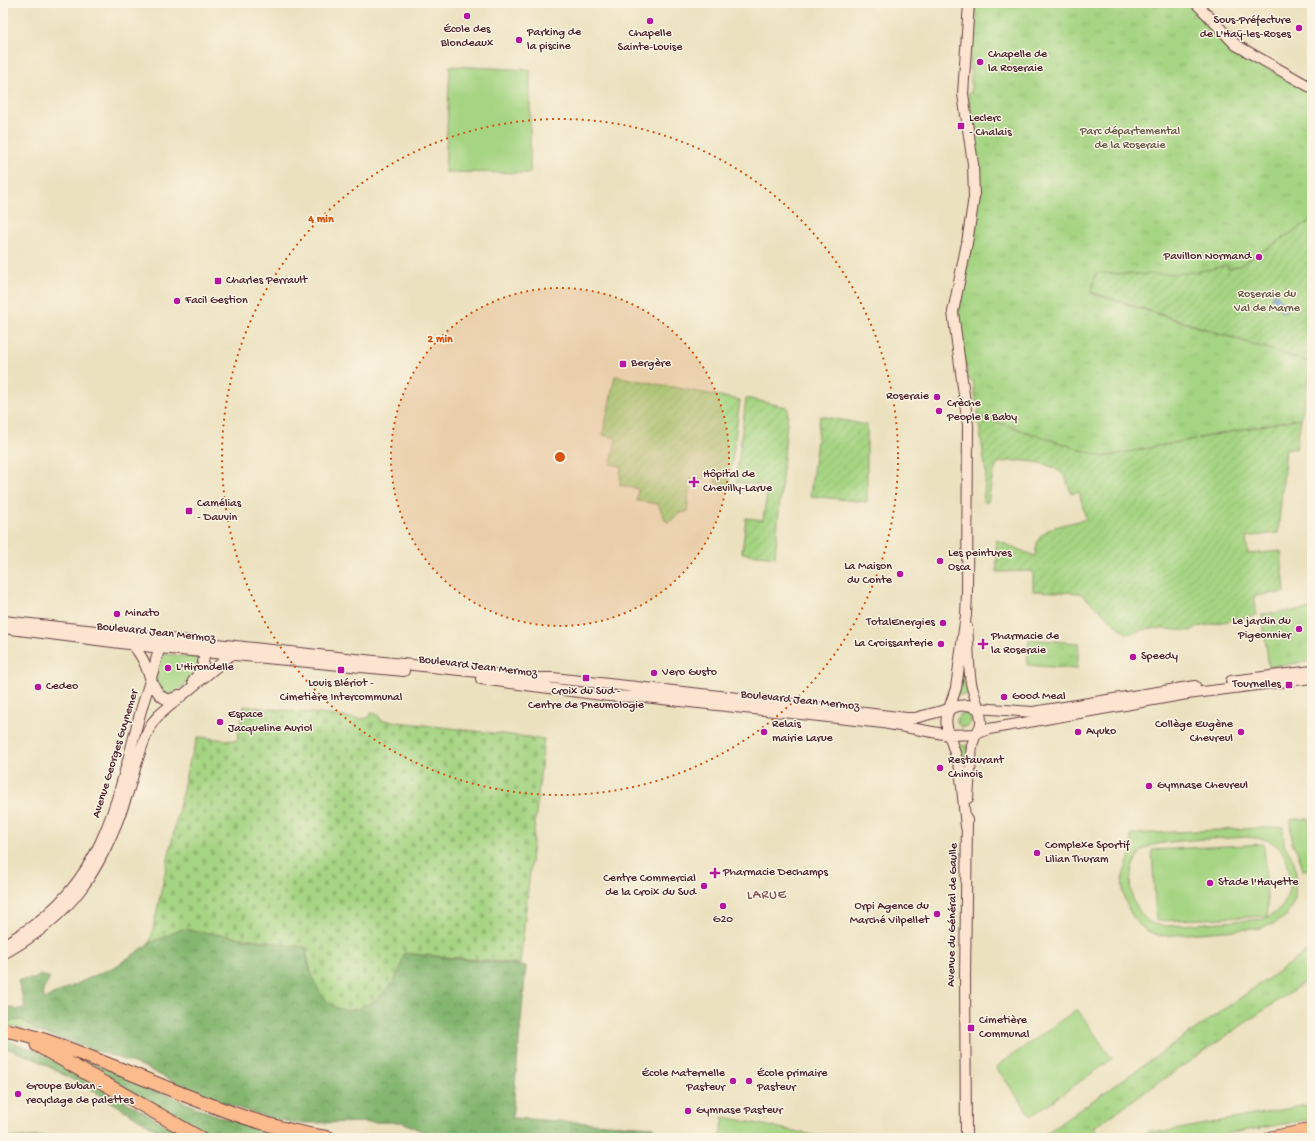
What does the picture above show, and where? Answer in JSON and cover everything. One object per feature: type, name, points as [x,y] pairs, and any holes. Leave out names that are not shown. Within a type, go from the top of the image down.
[{"type":"highway","points":[[3,1030],[76,1051],[202,1103],[253,1121],[291,1131],[329,1138]]},
{"type":"highway","points":[[3,1033],[48,1051],[200,1138]]},
{"type":"highway","points":[[1271,1138],[1312,1130]]},
{"type":"main road","points":[[969,3],[962,94],[973,169],[974,197],[967,243],[953,312],[967,408],[969,439],[966,615],[971,681],[981,724],[976,734]]},
{"type":"main road","points":[[1196,3],[1236,45],[1312,88]]},
{"type":"main road","points":[[949,735],[945,722],[956,688],[966,615]]},
{"type":"main road","name":"Boulevard Jean Mermoz","points":[[3,621],[178,640],[232,654],[494,681],[609,696],[644,697],[883,723],[949,735],[968,736],[990,729],[1131,700]]},
{"type":"main road","name":"Boulevard Jean Mermoz","points":[[3,628],[160,648],[206,647],[766,701],[906,718],[915,718],[962,705],[978,708],[1033,712],[1131,700]]},
{"type":"main road","points":[[160,648],[164,642],[178,640]]},
{"type":"main road","points":[[132,644],[143,660],[151,681],[164,699],[175,698],[185,692],[202,669],[206,647]]},
{"type":"main road","name":"Avenue Georges Guynemer","points":[[3,945],[34,926],[53,911],[79,881],[94,856],[113,815],[160,648]]},
{"type":"main road","name":"Avenue Georges Guynemer","points":[[25,942],[62,912],[75,898],[97,867],[111,840],[150,727],[159,715],[232,654]]},
{"type":"main road","points":[[1131,700],[1312,671]]},
{"type":"main road","points":[[1131,700],[1312,678]]},
{"type":"main road","name":"Avenue du Général de Gaulle","points":[[966,1138],[966,827],[972,745],[976,734]]},
{"type":"main road","name":"Avenue du Général de Gaulle","points":[[949,735],[960,768],[966,827]]},
{"type":"main road","points":[[63,901],[75,898]]},
{"type":"main road","points":[[3,954],[25,942],[49,920],[53,911]]},
{"type":"green space","name":"Parc départemental de la Roseraie","points":[[975,3],[1188,3],[1232,49],[1312,93],[1312,220],[1239,266],[1228,270],[1227,266],[1091,293],[1312,363],[1301,418],[1103,457],[978,416],[977,412],[980,409],[979,404],[976,402],[973,381],[968,379],[957,319],[973,238],[978,194],[968,94],[971,93],[971,69],[969,69]]},
{"type":"green space","points":[[450,66],[530,70],[530,173],[445,172]]},
{"type":"green space","name":"Roseraie du Val de Marne","points":[[1312,220],[1312,363],[1091,292],[1096,273],[1178,274],[1227,265],[1228,269],[1239,266]]},
{"type":"green space","points":[[615,376],[740,400],[729,486],[715,483],[716,476],[713,472],[704,474],[703,483],[690,481],[687,512],[680,513],[669,522],[666,521],[658,504],[637,501],[638,489],[620,485],[621,466],[611,464],[616,438],[603,435]]},
{"type":"green space","points":[[746,398],[787,407],[788,410],[775,557],[742,553],[746,518],[763,520],[768,486],[736,482]]},
{"type":"green space","points":[[820,416],[867,425],[867,502],[810,496]]},
{"type":"green space","points":[[978,416],[1103,457],[1301,418],[1296,449],[1286,448],[1278,533],[1246,537],[1248,554],[1281,551],[1285,592],[1254,596],[1257,615],[1197,627],[1191,631],[1151,628],[1127,634],[1080,593],[1033,591],[1033,571],[997,572],[996,540],[1035,556],[1038,541],[1046,532],[1052,528],[1086,519],[1079,492],[1071,493],[1066,478],[1053,467],[1035,462],[1006,461],[998,463],[993,474],[988,502],[983,502],[986,473]]},
{"type":"green space","points":[[1312,609],[1312,661],[1269,667],[1262,614]]},
{"type":"green space","points":[[1029,639],[1079,643],[1077,669],[1027,665]]},
{"type":"green space","points":[[164,654],[200,658],[199,670],[176,693],[165,695],[158,687],[156,679],[158,665]]},
{"type":"green space","points":[[963,664],[966,664],[969,695],[956,695]]},
{"type":"green space","points":[[244,706],[364,719],[370,717],[371,713],[377,714],[381,720],[544,739],[520,964],[404,953],[398,974],[385,991],[366,1005],[356,1009],[346,1010],[336,1007],[326,1000],[321,994],[312,975],[305,947],[182,929],[150,943],[188,766],[198,737],[237,741]]},
{"type":"green space","points":[[961,713],[967,713],[971,717],[971,723],[967,727],[961,727],[957,723],[957,717]]},
{"type":"green space","points":[[957,745],[968,746],[965,771]]},
{"type":"green space","points":[[1291,819],[1309,819],[1312,870],[1303,870],[1297,851],[1292,843]]},
{"type":"green space","points":[[1283,827],[1284,844],[1294,861],[1296,874],[1295,899],[1287,915],[1275,923],[1262,928],[1161,936],[1149,932],[1141,926],[1131,914],[1123,891],[1123,876],[1131,853],[1131,834]],"holes":[[[1246,837],[1261,839],[1273,843],[1281,851],[1288,865],[1288,891],[1283,905],[1277,911],[1263,919],[1166,926],[1154,924],[1145,919],[1133,899],[1130,886],[1134,864],[1141,852],[1153,845],[1165,843]]]},
{"type":"green space","name":"Stade l'Hayette","points":[[1264,844],[1268,916],[1156,921],[1152,850]]},
{"type":"green space","points":[[182,929],[305,947],[310,971],[399,973],[403,953],[526,966],[512,1118],[654,1127],[658,1138],[437,1138],[402,1122],[296,1123],[270,1118],[235,1107],[186,1088],[140,1065],[39,1032],[22,1020],[3,1022],[3,1001],[5,1006],[18,1010],[25,1007],[18,980],[34,979],[41,975],[50,978],[43,990],[44,999],[118,965],[150,943]]},
{"type":"green space","points":[[1312,948],[1312,977],[1094,1127],[1097,1138],[1039,1138]]},
{"type":"green space","points":[[1077,1009],[1112,1059],[1031,1116],[996,1067]]},
{"type":"green space","points":[[22,1019],[39,1032],[3,1025],[3,1022]]},
{"type":"green space","points":[[3,1039],[37,1051],[189,1138],[165,1135],[92,1090],[31,1057],[3,1047]]},
{"type":"green space","points":[[69,1053],[217,1116],[298,1138],[213,1138],[68,1055]]},
{"type":"green space","points":[[1312,1104],[1312,1119],[1202,1138],[1169,1138],[1168,1136],[1138,1138],[1148,1131],[1163,1132]]},
{"type":"green space","points":[[724,1117],[823,1137],[823,1138],[720,1138]]},
{"type":"green space","points":[[113,1133],[165,1135],[189,1138],[3,1138]]},
{"type":"water","points":[[1276,293],[1286,307],[1286,310],[1282,312],[1272,298],[1272,296]]},
{"type":"place","name":"École des Blondeaux","points":[[467,16]]},
{"type":"place","name":"Chapelle Sainte-Louise","points":[[650,21]]},
{"type":"place","name":"Sous-Préfecture de L'Haÿ-les-Roses","points":[[1299,28]]},
{"type":"place","name":"Parking de la piscine","points":[[519,40]]},
{"type":"place","name":"Chapelle de la Roseraie","points":[[980,62]]},
{"type":"place","name":"Leclerc - Chalais","points":[[961,126]]},
{"type":"place","name":"Pavillon Normand","points":[[1259,257]]},
{"type":"place","name":"Charles Perrault","points":[[218,281]]},
{"type":"place","name":"Facil Gestion","points":[[177,301]]},
{"type":"place","name":"Bergère","points":[[623,364]]},
{"type":"place","name":"Roseraie","points":[[937,397]]},
{"type":"place","name":"Crèche People & Baby","points":[[939,411]]},
{"type":"place","name":"Hôpital de Chevilly-Larue","points":[[694,482]]},
{"type":"place","name":"Camélias - Dauvin","points":[[189,511]]},
{"type":"place","name":"Les peintures Osca","points":[[940,561]]},
{"type":"place","name":"La Maison du Conte","points":[[900,574]]},
{"type":"place","name":"Minato","points":[[117,614]]},
{"type":"place","name":"TotalEnergies","points":[[943,623]]},
{"type":"place","name":"Le jardin du Pigeonnier","points":[[1299,629]]},
{"type":"place","name":"La Croissanterie","points":[[941,644]]},
{"type":"place","name":"Pharmacie de la Roseraie","points":[[983,644]]},
{"type":"place","name":"Speedy","points":[[1133,657]]},
{"type":"place","name":"L'Hirondelle","points":[[168,668]]},
{"type":"place","name":"Louis Blériot - Cimetière Intercommunal","points":[[341,670]]},
{"type":"place","name":"Vero Gusto","points":[[654,673]]},
{"type":"place","name":"Croix du Sud - Centre de Pneumologie","points":[[586,678]]},
{"type":"place","name":"Tournelles","points":[[1289,685]]},
{"type":"place","name":"Cedeo","points":[[38,687]]},
{"type":"place","name":"Good Meal","points":[[1004,697]]},
{"type":"place","name":"Espace Jacqueline Auriol","points":[[220,722]]},
{"type":"place","name":"Relais mairie Larue","points":[[764,732]]},
{"type":"place","name":"Ayuko","points":[[1078,732]]},
{"type":"place","name":"Collège Eugène Chevreul","points":[[1241,732]]},
{"type":"place","name":"Restaurant Chinois","points":[[940,768]]},
{"type":"place","name":"Gymnase Chevreul","points":[[1149,786]]},
{"type":"place","name":"Complexe Sportif Lilian Thuram","points":[[1037,853]]},
{"type":"place","name":"Pharmacie Dechamps","points":[[715,873]]},
{"type":"place","name":"Stade l'Hayette","points":[[1210,883]]},
{"type":"place","name":"Centre Commercial de la Croix du Sud","points":[[704,886]]},
{"type":"place","name":"G20","points":[[723,906]]},
{"type":"place","name":"Orpi Agence du Marché Vilpellet","points":[[937,914]]},
{"type":"place","name":"Cimetière Communal","points":[[971,1028]]},
{"type":"place","name":"École Maternelle Pasteur","points":[[733,1081]]},
{"type":"place","name":"École primaire Pasteur","points":[[749,1081]]},
{"type":"place","name":"Groupe Buban - recyclage de palettes","points":[[18,1094]]},
{"type":"place","name":"Gymnase Pasteur","points":[[688,1111]]},
{"type":"district","name":"LARUE","points":[[767,895]]}]
